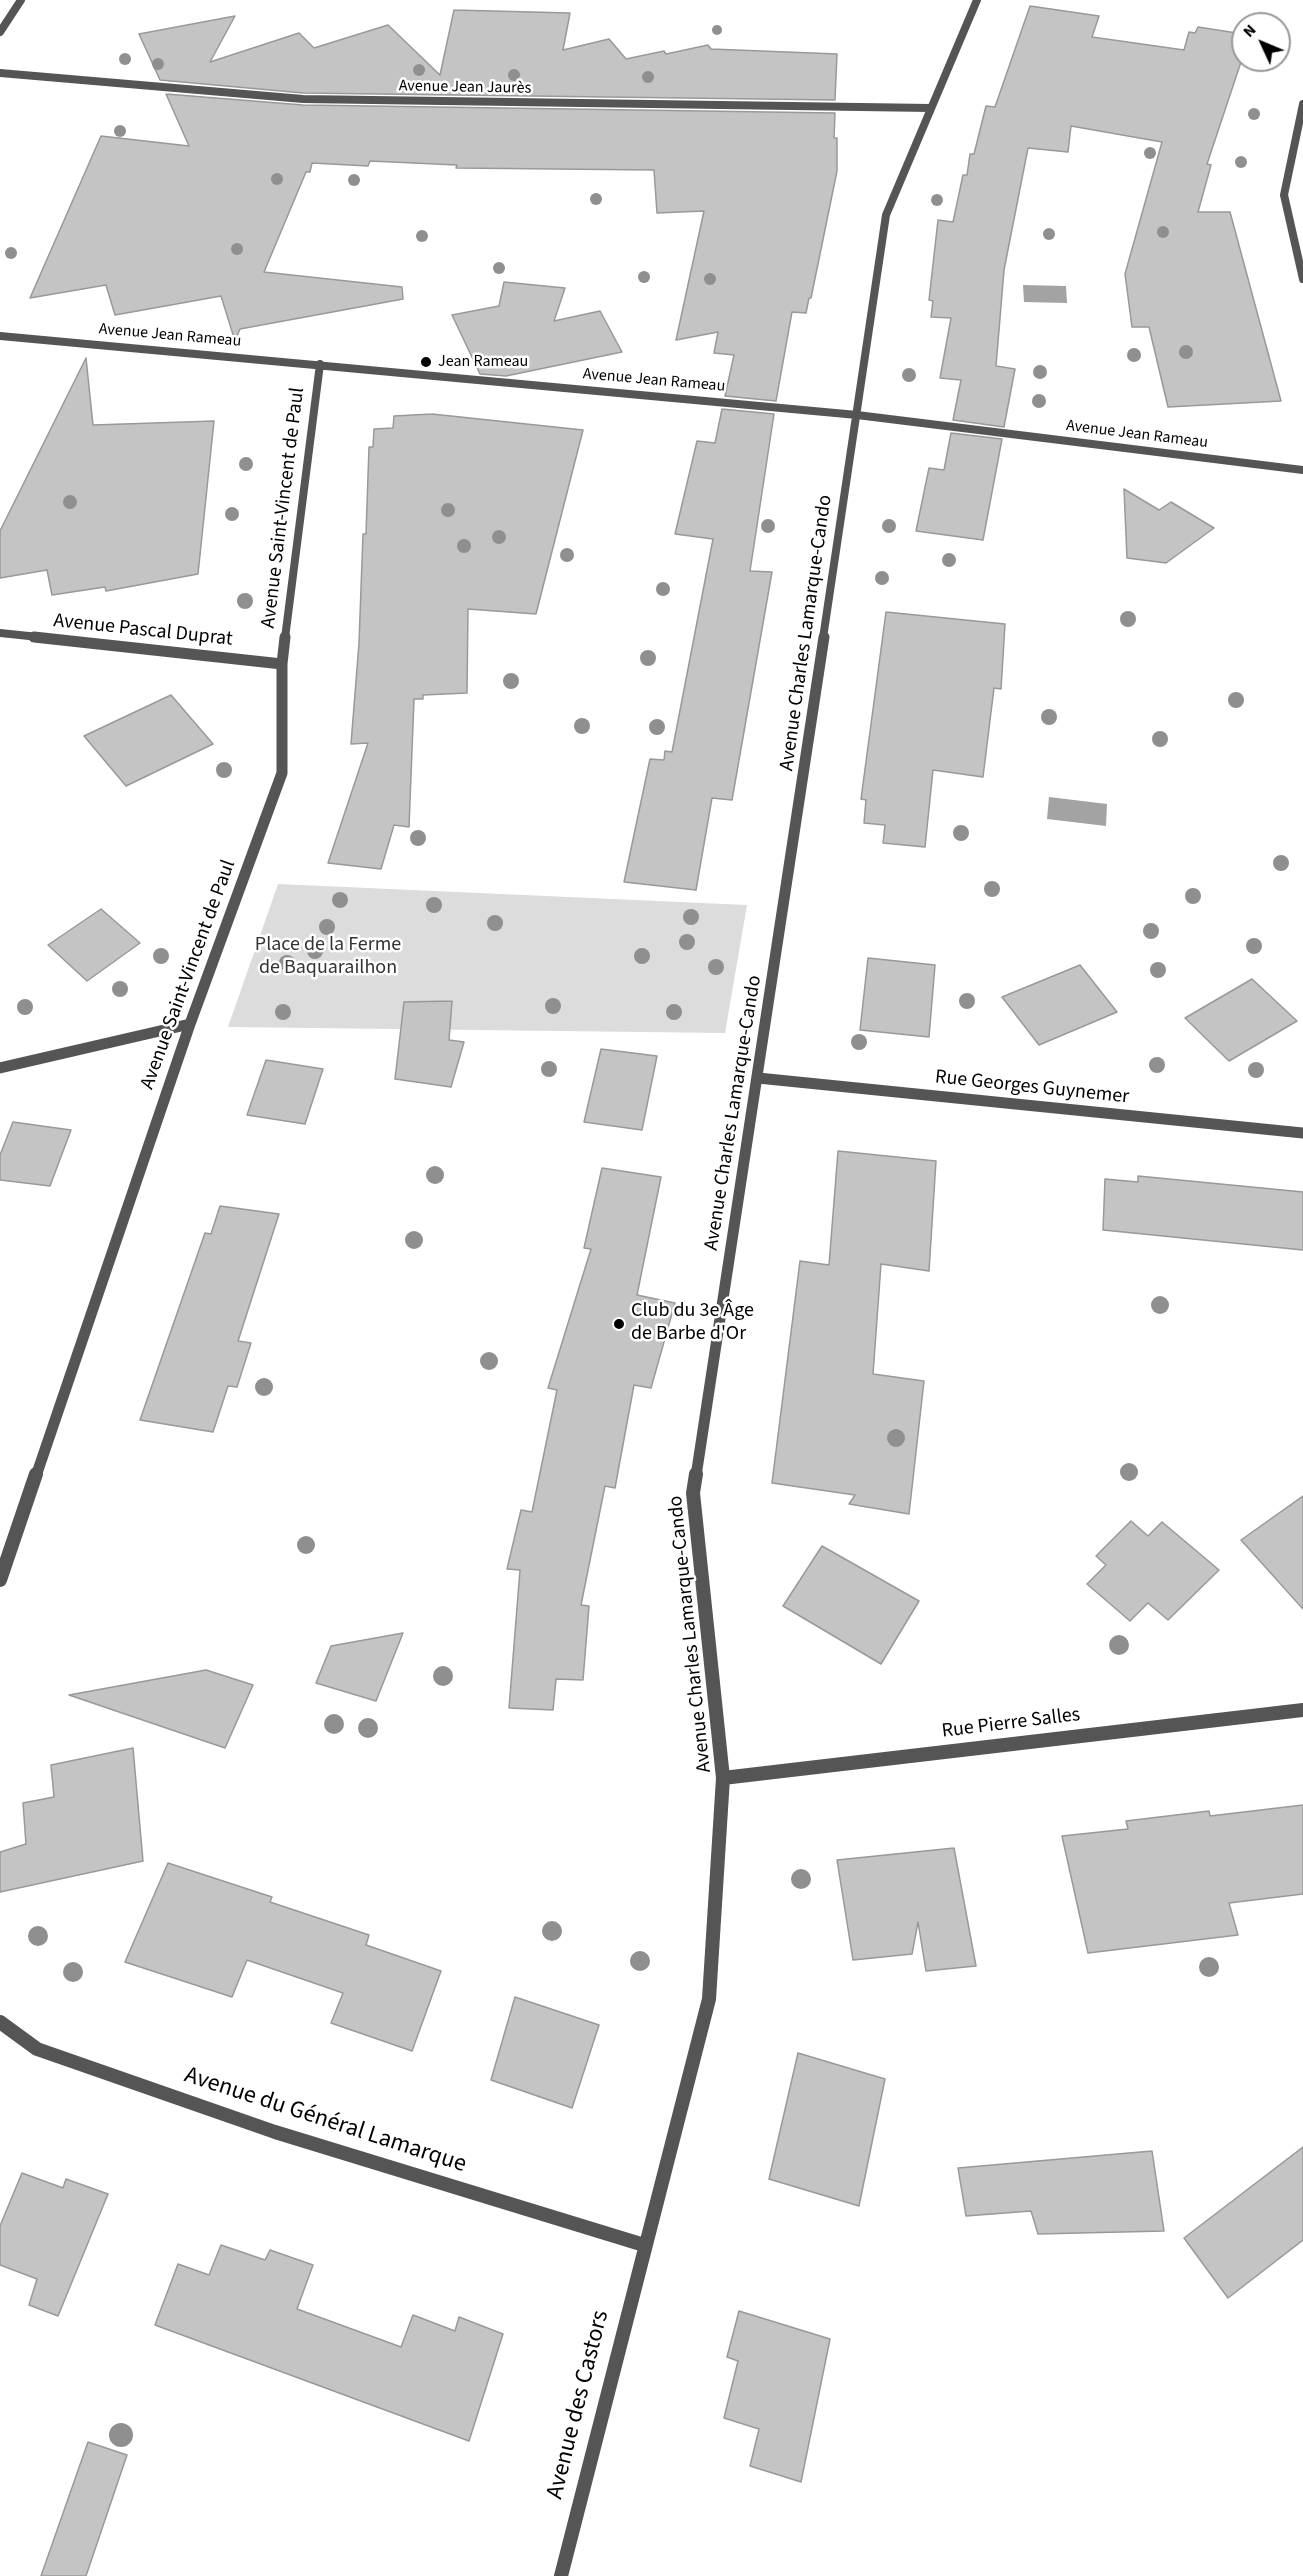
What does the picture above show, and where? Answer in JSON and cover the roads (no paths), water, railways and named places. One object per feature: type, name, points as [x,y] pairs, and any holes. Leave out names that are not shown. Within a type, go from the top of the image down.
[{"type":"street","points":[[0,32],[21,0]]},
{"type":"street","name":"Avenue Charles Lamarque-Cando","points":[[644,2245],[709,1999],[723,1778],[693,1493],[758,1078],[886,215],[977,0]]},
{"type":"street","name":"Avenue Jean Jaurès","points":[[0,73],[303,99],[930,108]]},
{"type":"street","points":[[1303,104],[1284,195],[1303,279]]},
{"type":"street","name":"Avenue Jean Rameau","points":[[0,336],[857,415],[1303,470]]},
{"type":"street","name":"Avenue Saint-Vincent de Paul","points":[[0,1580],[190,1024],[282,773],[282,664],[320,364]]},
{"type":"street","name":"Avenue Pascal Duprat","points":[[0,633],[282,664]]},
{"type":"street","points":[[0,1068],[190,1024]]},
{"type":"street","name":"Rue Georges Guynemer","points":[[758,1078],[1303,1133]]},
{"type":"street","name":"Rue Pierre Salles","points":[[723,1778],[1303,1710]]},
{"type":"street","name":"Avenue du Général Lamarque","points":[[0,2022],[36,2049],[253,2124],[644,2245]]},
{"type":"street","name":"Avenue des Castors","points":[[561,2576],[644,2245]]},
{"type":"place","name":"Jean Rameau","points":[[426,362]]},
{"type":"place","name":"Club du 3e Âge de Barbe d'Or","points":[[619,1324]]},
{"type":"park label","name":"Place de la Ferme de Baquarailhon","points":[[328,958]]}]
